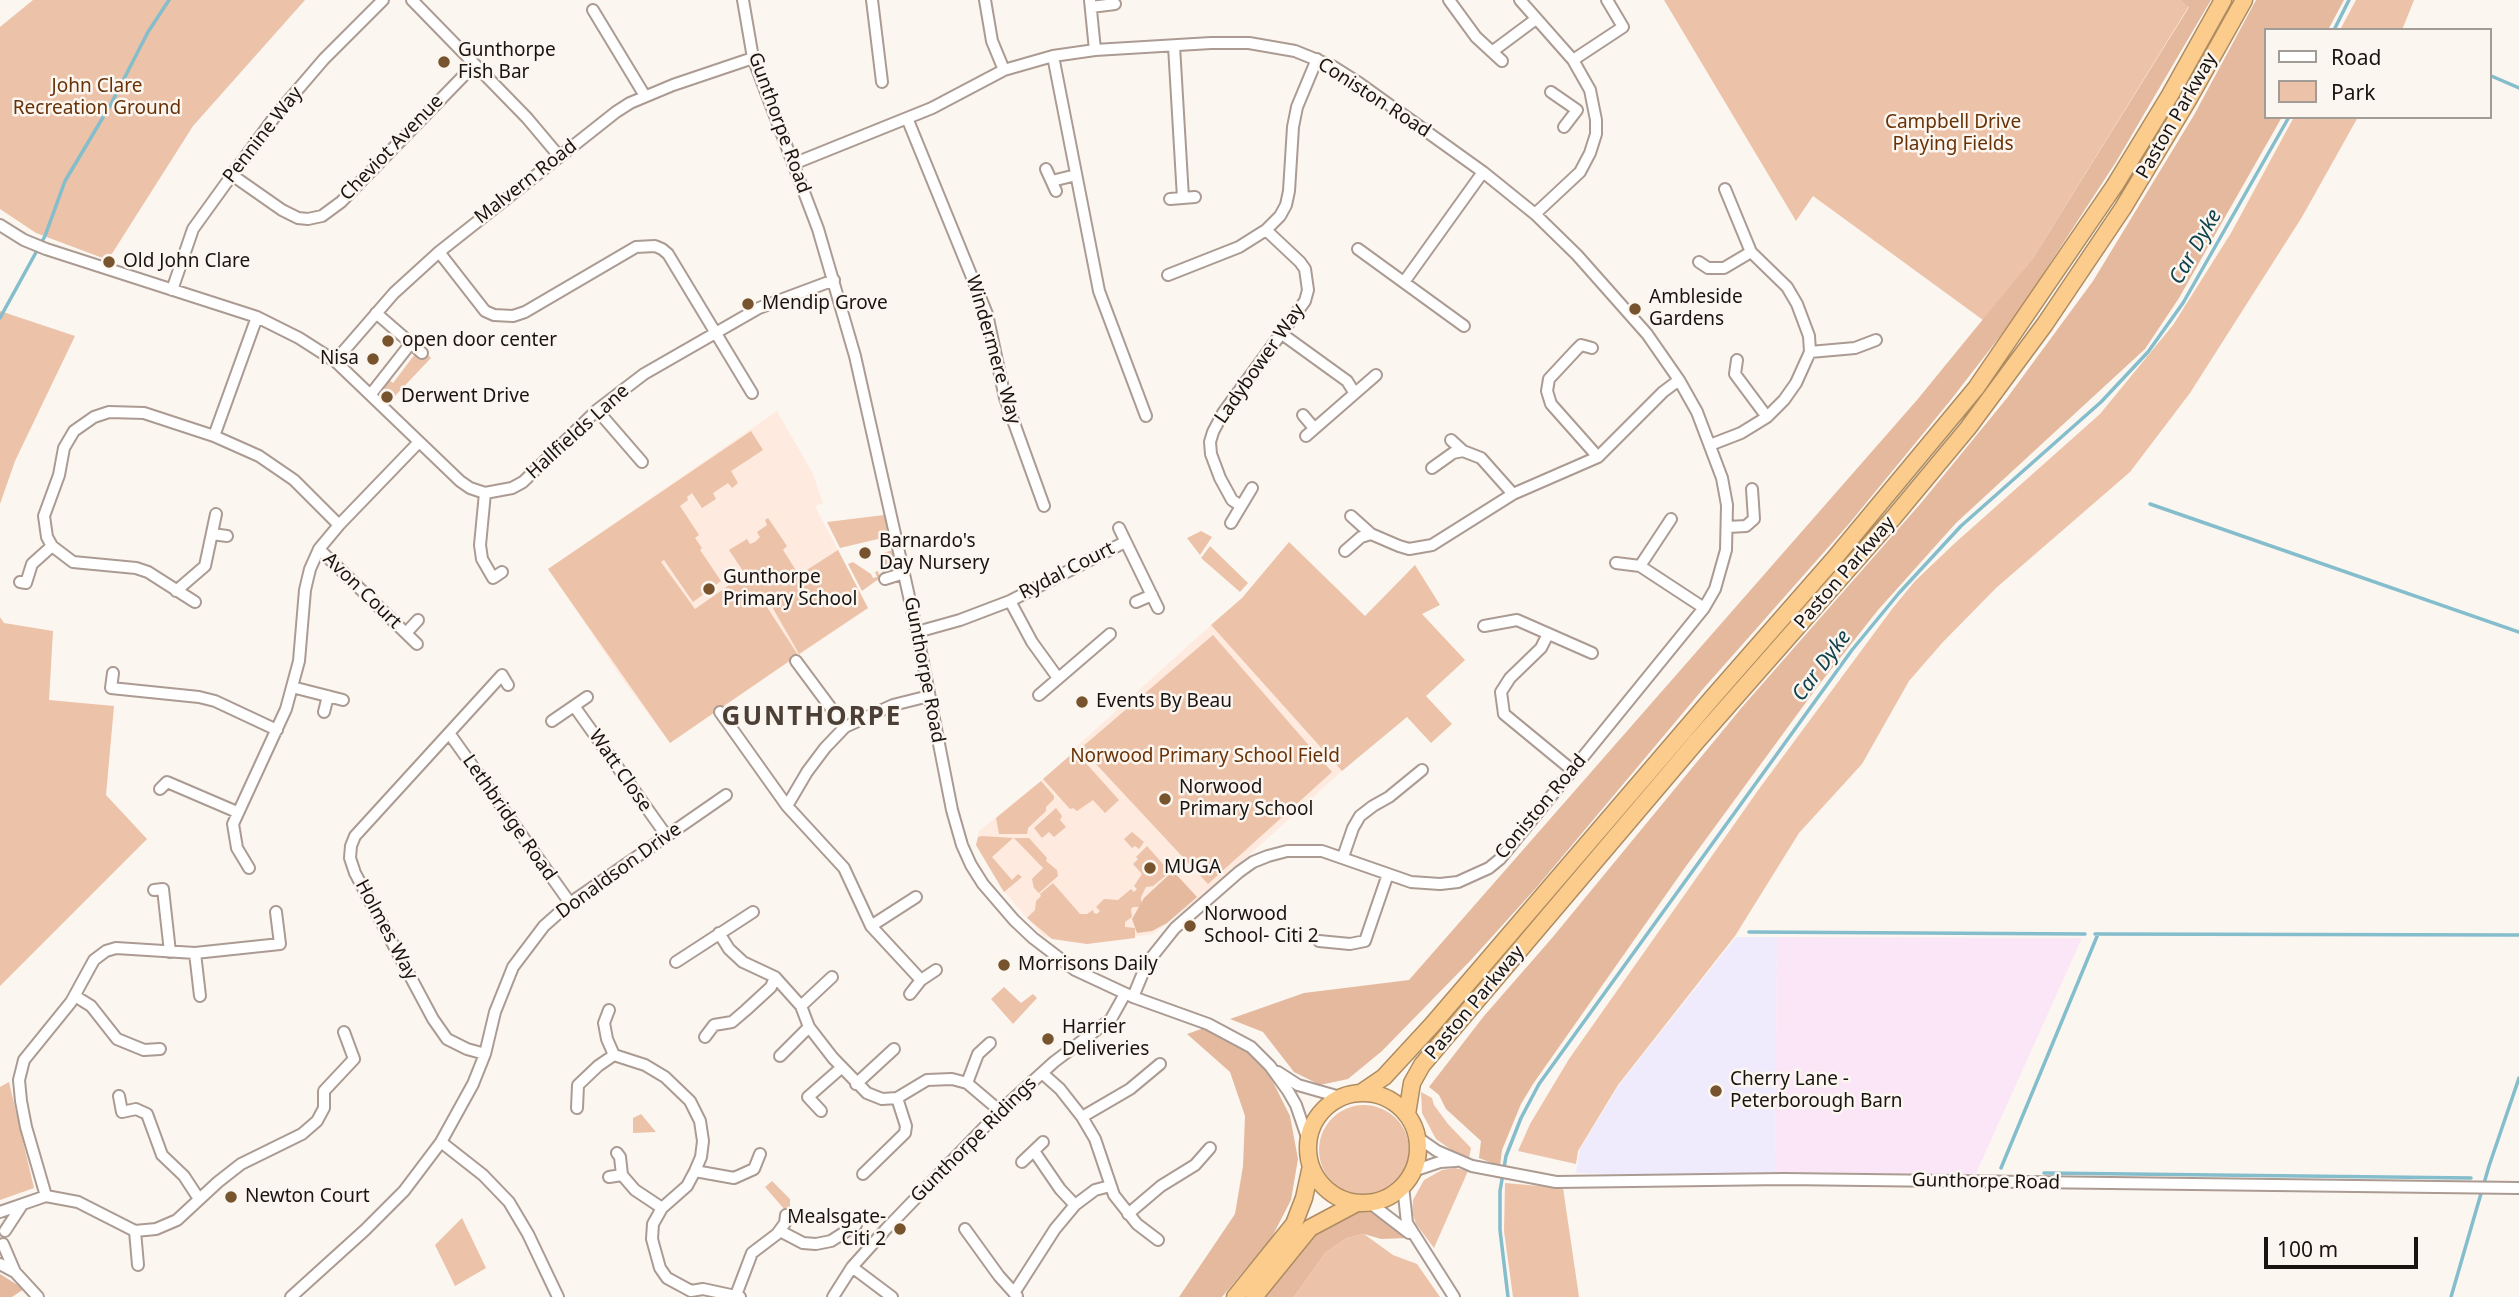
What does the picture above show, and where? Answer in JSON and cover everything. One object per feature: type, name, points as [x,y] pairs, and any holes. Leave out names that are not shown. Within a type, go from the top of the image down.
[{"type":"highway","name":"Paston Parkway","points":[[1362,1092],[1384,1077],[1432,1025],[1714,695],[1842,550],[1976,388],[2115,185],[2170,95],[2223,0]]},
{"type":"highway","name":"Paston Parkway","points":[[1407,1114],[1412,1083],[1422,1065],[1696,742],[1968,428],[2045,324],[2123,208],[2244,0]]},
{"type":"highway","points":[[1236,1297],[1294,1224],[1304,1198],[1311,1166],[1308,1140],[1319,1115],[1340,1097],[1362,1092],[1391,1100],[1407,1114],[1417,1137],[1417,1158],[1413,1171],[1403,1186],[1388,1197],[1328,1216],[1310,1228],[1254,1297]]},
{"type":"highway","points":[[1311,1166],[1319,1182],[1332,1194],[1363,1203]]},
{"type":"street","name":"Pennine Way","points":[[172,290],[193,229],[232,175],[276,115],[324,59],[383,0]]},
{"type":"street","points":[[412,0],[527,118],[559,156]]},
{"type":"street","name":"Gunthorpe Road","points":[[743,0],[753,58],[818,229],[834,281],[873,430],[918,632],[952,810],[961,841],[983,884],[1014,920],[1075,970],[1129,996],[1230,1034],[1251,1047],[1270,1066],[1298,1085],[1340,1097]]},
{"type":"street","points":[[872,0],[882,82]]},
{"type":"street","points":[[985,0],[992,41],[1004,71]]},
{"type":"street","points":[[1449,0],[1476,37],[1502,61]]},
{"type":"street","points":[[1520,0],[1573,60],[1595,105],[1596,134],[1580,172],[1535,214]]},
{"type":"street","points":[[1573,60],[1623,27],[1607,0]]},
{"type":"street","points":[[1095,50],[1091,4],[1115,4]]},
{"type":"street","points":[[593,10],[645,96]]},
{"type":"street","points":[[1493,51],[1536,19]]},
{"type":"street","name":"Coniston Road","points":[[793,164],[952,99],[1004,71],[1053,56],[1095,50],[1249,43],[1295,51],[1317,59],[1359,83],[1483,172],[1568,245],[1647,334],[1679,380],[1710,445],[1723,478],[1728,527],[1722,570],[1715,589],[1704,608],[1500,859],[1489,868],[1458,881],[1440,884],[1411,882],[1343,857],[1306,849],[1287,851],[1253,862],[1161,944],[1129,996]]},
{"type":"street","points":[[1170,199],[1189,197],[1174,46]]},
{"type":"street","points":[[1053,56],[1099,290],[1146,416]]},
{"type":"street","name":"Malvern Road","points":[[335,361],[394,293],[439,252],[616,112],[645,96],[753,58]]},
{"type":"street","points":[[1168,275],[1239,247],[1266,230],[1280,216],[1286,205],[1297,107],[1317,59]]},
{"type":"street","name":"Cheviot Avenue","points":[[232,175],[298,218],[322,216],[341,201],[474,65]]},
{"type":"street","points":[[1551,92],[1577,110]]},
{"type":"street","points":[[1563,127],[1577,110],[1595,105]]},
{"type":"street","name":"Windermere Way","points":[[908,118],[982,302],[1005,398],[1044,506]]},
{"type":"street","points":[[1046,169],[1054,186],[1076,175]]},
{"type":"street","points":[[1404,282],[1483,172]]},
{"type":"street","points":[[1710,445],[1741,433],[1767,417],[1796,383],[1810,352],[1809,336],[1797,304],[1787,287],[1751,252],[1725,188]]},
{"type":"street","points":[[0,225],[46,249],[257,317],[299,338],[335,361],[460,481],[485,493],[480,545],[482,559],[493,578],[502,572]]},
{"type":"street","name":"Ladybower Way","points":[[1241,506],[1232,500],[1226,491],[1211,454],[1210,442],[1223,413],[1305,301],[1308,279],[1300,262],[1266,230]]},
{"type":"street","points":[[439,252],[485,311],[513,316],[525,312],[636,247],[655,246],[668,254],[752,393]]},
{"type":"street","points":[[1358,249],[1464,326]]},
{"type":"street","points":[[1699,262],[1708,268],[1724,268],[1751,252]]},
{"type":"street","name":"Hallfields Lane","points":[[485,493],[512,488],[523,482],[597,410],[644,374],[760,308],[834,281]]},
{"type":"street","points":[[376,313],[422,353]]},
{"type":"street","points":[[214,436],[257,317]]},
{"type":"street","points":[[1282,334],[1347,381],[1354,392]]},
{"type":"street","points":[[1810,352],[1855,348],[1876,340]]},
{"type":"street","points":[[371,394],[411,343]]},
{"type":"street","points":[[1592,348],[1581,345],[1549,379],[1547,391],[1550,404],[1598,457]]},
{"type":"street","points":[[1737,360],[1735,374],[1767,417]]},
{"type":"street","points":[[1303,415],[1310,432],[1376,375]]},
{"type":"street","points":[[1351,516],[1371,534],[1409,549],[1432,545],[1513,494],[1598,457],[1663,392],[1679,380]]},
{"type":"street","points":[[597,410],[642,462]]},
{"type":"street","points":[[195,602],[148,572],[136,568],[74,562],[52,546],[47,537],[44,516],[60,475],[64,448],[75,431],[94,417],[108,412],[144,413],[214,436],[259,456],[294,480],[339,525]]},
{"type":"street","points":[[1451,440],[1463,451],[1481,458],[1513,494]]},
{"type":"street","points":[[249,868],[241,858],[233,824],[286,709],[302,643],[305,590],[310,569],[319,549],[339,525],[419,442]]},
{"type":"street","points":[[1432,468],[1453,453],[1463,451]]},
{"type":"street","points":[[1231,523],[1252,488]]},
{"type":"street","points":[[1728,527],[1746,526],[1754,519],[1752,489]]},
{"type":"street","points":[[176,591],[205,566],[216,514]]},
{"type":"street","points":[[1640,566],[1671,519]]},
{"type":"street","name":"Rydal Court","points":[[1119,528],[1158,608]]},
{"type":"street","points":[[212,534],[227,536]]},
{"type":"street","points":[[1345,551],[1361,537],[1371,534]]},
{"type":"street","name":"Rydal Court","points":[[918,632],[1010,601],[1125,542]]},
{"type":"street","points":[[20,582],[26,583],[32,564],[52,546]]},
{"type":"street","name":"Avon Court","points":[[319,549],[417,644]]},
{"type":"street","points":[[1616,563],[1640,566],[1704,608]]},
{"type":"street","points":[[885,579],[904,573]]},
{"type":"street","points":[[1136,602],[1152,595]]},
{"type":"street","name":"Rydal Court","points":[[1010,601],[1032,642],[1058,678]]},
{"type":"street","name":"Avon Court","points":[[406,633],[418,620]]},
{"type":"street","points":[[1484,626],[1517,620],[1591,653]]},
{"type":"street","points":[[1039,695],[1110,634]]},
{"type":"street","points":[[1548,634],[1541,648],[1510,678],[1501,692],[1504,714],[1572,770]]},
{"type":"street","points":[[796,661],[845,726]]},
{"type":"street","points":[[113,673],[111,688],[215,701],[276,730]]},
{"type":"street","name":"Holmes Way","points":[[485,1054],[447,1039],[433,1019],[355,873],[350,858],[355,836],[502,675],[508,685]]},
{"type":"street","points":[[292,687],[343,700]]},
{"type":"street","points":[[324,712],[328,696]]},
{"type":"street","points":[[787,806],[807,772],[845,726],[893,705],[929,696]]},
{"type":"street","points":[[552,722],[587,697]]},
{"type":"street","name":"Watt Close","points":[[575,706],[666,835]]},
{"type":"street","points":[[720,712],[787,806],[828,848],[849,876],[859,905],[871,926],[921,980]]},
{"type":"street","name":"Lethbridge Road","points":[[449,733],[570,903]]},
{"type":"street","points":[[1343,857],[1360,816],[1390,797],[1422,770]]},
{"type":"street","points":[[160,789],[167,782],[237,812]]},
{"type":"street","name":"Donaldson Drive","points":[[292,1296],[404,1191],[441,1142],[473,1084],[485,1054],[495,1012],[513,967],[544,926],[570,903],[726,795]]},
{"type":"street","points":[[1319,941],[1350,944],[1366,942],[1388,874]]},
{"type":"street","points":[[154,890],[163,889],[170,952]]},
{"type":"street","points":[[871,926],[916,897]]},
{"type":"street","points":[[46,1196],[45,1175],[20,1101],[19,1080],[24,1060],[75,996],[94,960],[106,951],[116,948],[195,953],[280,944],[276,912]]},
{"type":"street","points":[[676,962],[753,912]]},
{"type":"street","points":[[719,933],[729,949],[743,962],[775,977],[801,1006],[808,1027],[841,1068],[867,1093],[881,1099],[897,1097],[927,1080],[940,1078],[967,1083],[1000,1111]]},
{"type":"street","points":[[195,953],[200,996]]},
{"type":"street","points":[[910,994],[921,980],[936,970]]},
{"type":"street","points":[[705,1037],[714,1026],[732,1021],[746,1010],[771,986],[775,977]]},
{"type":"street","points":[[801,1006],[832,977]]},
{"type":"street","points":[[75,996],[94,1002],[117,1039],[144,1051],[160,1049]]},
{"type":"street","name":"Gunthorpe Ridings","points":[[833,1297],[867,1249],[1000,1111],[1042,1073],[1111,1019],[1129,996]]},
{"type":"street","points":[[609,1010],[604,1023],[614,1055]]},
{"type":"street","points":[[780,1056],[808,1027]]},
{"type":"street","points":[[0,1212],[46,1196],[78,1202],[135,1231],[156,1229],[177,1220],[241,1164],[302,1134],[317,1121],[324,1108],[323,1094],[354,1059],[344,1032]]},
{"type":"street","points":[[967,1083],[978,1054],[990,1043]]},
{"type":"street","points":[[856,1084],[894,1049]]},
{"type":"street","points":[[577,1108],[578,1086],[598,1066],[614,1055]]},
{"type":"street","points":[[614,1055],[645,1065],[665,1077],[690,1101],[700,1121],[703,1141],[701,1157],[695,1171],[687,1186],[662,1208],[653,1224],[654,1254],[667,1278],[691,1294],[703,1289],[738,1296],[752,1253],[780,1231],[786,1215]]},
{"type":"street","points":[[1082,1117],[1130,1089],[1160,1063]]},
{"type":"street","name":"Gunthorpe Road","points":[[1270,1066],[1296,1105],[1308,1140]]},
{"type":"street","points":[[821,1111],[808,1097],[841,1068]]},
{"type":"street","points":[[1042,1073],[1060,1089],[1095,1139],[1114,1195],[1128,1214],[1158,1240]]},
{"type":"street","points":[[119,1096],[122,1112],[136,1109],[147,1114],[162,1155],[184,1176],[199,1199]]},
{"type":"street","points":[[863,1174],[905,1133],[906,1126],[897,1097]]},
{"type":"street","name":"Gunthorpe Road","points":[[1417,1137],[1456,1161],[1520,1177],[1556,1182],[1797,1179],[2519,1188]]},
{"type":"street","points":[[441,1142],[483,1175],[509,1202],[528,1234],[558,1297]]},
{"type":"street","points":[[1022,1162],[1043,1142]]},
{"type":"street","points":[[1128,1214],[1161,1186],[1195,1165],[1210,1148]]},
{"type":"street","points":[[1034,1151],[1060,1189],[1075,1205]]},
{"type":"street","points":[[617,1153],[622,1175],[635,1190],[662,1208]]},
{"type":"street","points":[[695,1171],[734,1178],[754,1169],[760,1154]]},
{"type":"street","name":"Gunthorpe Road","points":[[1413,1171],[1440,1162],[1456,1161]]},
{"type":"street","points":[[609,1177],[622,1175]]},
{"type":"street","points":[[965,1229],[1016,1295],[1055,1229],[1075,1205],[1095,1190],[1110,1186]]},
{"type":"street","points":[[1403,1186],[1407,1223],[1454,1297]]},
{"type":"street","points":[[1363,1203],[1416,1240]]},
{"type":"street","points":[[22,1205],[2,1226],[1,1247],[15,1272],[38,1297]]},
{"type":"street","points":[[780,1231],[803,1243],[816,1244],[831,1241],[856,1226]]},
{"type":"street","points":[[135,1231],[138,1265]]},
{"type":"street","points":[[0,1264],[15,1272]]},
{"type":"street","points":[[852,1267],[892,1297]]},
{"type":"shaded area","points":[[2180,0],[2211,0],[2116,162],[2015,317],[1848,525],[1703,689],[1536,888],[1471,960],[1382,1051],[1348,1079],[1320,1085],[1294,1072],[1263,1032],[1230,1019],[1304,993],[1409,980],[1917,400],[2033,258],[2189,7]]},
{"type":"shaded area","points":[[2256,0],[2344,0],[2329,28],[2264,28],[2264,119],[2281,119],[2179,298],[2145,349],[1956,523],[1878,610],[1818,686],[1684,869],[1533,1084],[1521,1104],[1502,1150],[1500,1166],[1479,1158],[1481,1141],[1446,1109],[1439,1095],[1429,1087],[1484,1016],[1552,938],[1743,706],[1921,503],[2007,398],[2093,281],[2194,115]]},
{"type":"shaded area","name":"Gunthorpe Primary School","points":[[777,411],[813,474],[823,503],[815,506],[868,608],[670,743],[621,677],[548,569]]},
{"type":"shaded area","name":"Norwood Primary School","points":[[1211,625],[1342,771],[1207,893],[1153,934],[1087,944],[1044,937],[1000,887],[976,845],[979,831],[1078,751],[1075,748]]},
{"type":"shaded area","points":[[1173,871],[1197,897],[1167,923],[1152,931],[1137,933],[1132,919],[1144,898]]},
{"type":"shaded area","points":[[1736,937],[1777,937],[1775,1178],[1576,1173],[1580,1149],[1619,1085]]},
{"type":"shaded area","points":[[1777,937],[2082,938],[1973,1180],[1775,1178]]},
{"type":"shaded area","points":[[1207,1027],[1242,1047],[1267,1070],[1290,1116],[1298,1159],[1291,1200],[1272,1237],[1222,1297],[1179,1297],[1235,1214],[1243,1166],[1245,1116],[1230,1072],[1187,1034]]},
{"type":"shaded area","points":[[1369,1207],[1408,1238],[1381,1239],[1364,1234],[1347,1238],[1326,1252],[1294,1297],[1260,1297],[1307,1238],[1355,1209]]},
{"type":"shaded area","points":[[0,1274],[24,1289],[12,1297],[0,1297]]},
{"type":"green space","name":"John Clare Recreation Ground","points":[[33,0],[305,0],[193,126],[108,260],[36,233],[0,209],[0,27]]},
{"type":"green space","name":"Campbell Drive Playing Fields","points":[[1664,0],[2180,0],[2189,6],[2033,258],[1983,320],[1813,196],[1796,221]]},
{"type":"green space","points":[[2356,0],[2414,0],[2403,28],[2341,28]]},
{"type":"green space","points":[[2293,119],[2357,119],[2302,217],[2190,393],[2130,472],[1996,588],[1909,681],[1862,764],[1799,833],[1735,936],[1618,1085],[1578,1151],[1576,1164],[1518,1151],[1530,1124],[1569,1059],[1759,789],[1892,609],[1915,581],[1955,543],[2100,414],[2173,325],[2231,233]]},
{"type":"green space","points":[[0,311],[75,336],[15,461],[0,504]]},
{"type":"green space","points":[[425,351],[431,358],[393,398],[383,387],[388,379],[393,383],[415,354]]},
{"type":"green space","name":"Gunthorpe Primary School","points":[[751,431],[763,450],[731,471],[738,483],[732,488],[728,483],[713,493],[716,499],[702,508],[692,493],[680,506],[699,535],[695,538],[702,548],[700,550],[721,581],[693,602],[664,560],[661,562],[695,609],[745,574],[729,550],[747,539],[750,544],[755,542],[760,537],[757,532],[767,525],[765,520],[768,518],[787,546],[783,550],[799,575],[838,550],[868,608],[799,654],[766,596],[761,598],[798,655],[670,743],[548,569]]},
{"type":"green space","points":[[884,515],[891,540],[879,542],[878,539],[840,548],[827,522]]},
{"type":"green space","points":[[1201,531],[1212,537],[1200,555],[1187,538]]},
{"type":"green space","points":[[1289,542],[1365,616],[1415,565],[1440,605],[1422,614],[1465,660],[1426,696],[1452,724],[1431,743],[1407,717],[1342,771],[1211,625],[1242,598]]},
{"type":"green space","points":[[1210,546],[1248,583],[1240,592],[1201,558]]},
{"type":"green space","points":[[893,550],[899,572],[883,576],[879,564],[885,562],[883,553]]},
{"type":"green space","points":[[853,562],[873,578],[877,577],[875,572],[878,571],[880,578],[862,591],[848,564]]},
{"type":"green space","points":[[0,617],[4,623],[53,631],[49,700],[114,706],[106,795],[147,839],[0,986]]},
{"type":"green space","name":"Norwood Primary School Field","points":[[1213,635],[1332,772],[1208,884],[1081,748]]},
{"type":"green space","points":[[1075,751],[1119,800],[1105,813],[1093,800],[1077,811],[1070,809],[1043,779]]},
{"type":"green space","points":[[1041,781],[1054,796],[1046,811],[1028,828],[1027,834],[999,834],[996,818]]},
{"type":"green space","points":[[1056,808],[1066,827],[1054,837],[1049,832],[1042,838],[1034,828]]},
{"type":"green space","points":[[1132,832],[1144,842],[1139,849],[1135,846],[1132,848],[1124,839]]},
{"type":"green space","points":[[978,837],[1013,838],[992,857],[1012,880],[1018,874],[1022,877],[1004,892],[976,845]]},
{"type":"green space","points":[[1014,838],[1029,838],[1047,858],[1046,861],[1057,870],[1058,876],[1039,893],[1034,888],[1032,879],[1043,868]]},
{"type":"green space","points":[[1147,846],[1170,872],[1153,886],[1146,887],[1141,897],[1142,907],[1131,909],[1132,917],[1125,922],[1125,927],[1135,928],[1135,938],[1087,944],[1052,939],[1027,918],[1035,910],[1040,894],[1053,883],[1080,914],[1093,910],[1097,914],[1100,911],[1096,907],[1104,899],[1118,900],[1131,889],[1134,892],[1137,889],[1134,886],[1142,874],[1133,864]]},
{"type":"green space","points":[[1004,987],[1021,1003],[1033,994],[1037,998],[1013,1024],[991,999]]},
{"type":"green space","points":[[9,1082],[34,1188],[0,1200],[0,1087]]},
{"type":"green space","points":[[1421,1092],[1432,1098],[1448,1124],[1471,1148],[1469,1158],[1460,1156],[1436,1139],[1422,1113]]},
{"type":"green space","points":[[1364,1105],[1381,1108],[1396,1118],[1406,1133],[1409,1150],[1406,1167],[1396,1182],[1381,1192],[1364,1195],[1347,1192],[1332,1182],[1322,1167],[1319,1150],[1322,1133],[1332,1118],[1347,1108]]},
{"type":"green space","points":[[641,1114],[656,1132],[633,1133],[633,1118]]},
{"type":"green space","points":[[1455,1168],[1468,1171],[1434,1248],[1416,1224],[1412,1212],[1413,1200],[1424,1180],[1442,1170]]},
{"type":"green space","points":[[772,1181],[790,1199],[790,1209],[785,1210],[765,1187]]},
{"type":"green space","points":[[1505,1183],[1563,1188],[1579,1297],[1513,1297],[1504,1231]]},
{"type":"green space","points":[[462,1218],[486,1268],[455,1286],[435,1245]]},
{"type":"green space","points":[[1364,1234],[1393,1255],[1417,1264],[1440,1297],[1294,1297],[1326,1252],[1347,1238]]},
{"type":"waterway","points":[[0,318],[45,236],[65,181],[111,104],[148,32],[169,0]]},
{"type":"waterway","name":"Car Dyke","points":[[2335,28],[2349,0]]},
{"type":"waterway","points":[[2491,76],[2519,88]]},
{"type":"waterway","name":"Car Dyke","points":[[1508,1297],[1500,1230],[1500,1191],[1506,1156],[1521,1118],[1539,1084],[1852,650],[1899,593],[1961,526],[2101,402],[2148,352],[2183,303],[2288,119]]},
{"type":"waterway","points":[[2150,504],[2519,632]]},
{"type":"waterway","points":[[1749,932],[2085,934]]},
{"type":"waterway","points":[[2095,934],[2519,935]]},
{"type":"waterway","points":[[2001,1168],[2098,934]]},
{"type":"waterway","points":[[2451,1297],[2489,1166],[2519,1078]]},
{"type":"waterway","points":[[2044,1173],[2471,1178]]},
{"type":"place","name":"Gunthorpe Fish Bar","points":[[444,62]]},
{"type":"place","name":"Old John Clare","points":[[109,262]]},
{"type":"place","name":"Mendip Grove","points":[[748,304]]},
{"type":"place","name":"Ambleside Gardens","points":[[1635,309]]},
{"type":"place","name":"open door center","points":[[388,341]]},
{"type":"place","name":"Nisa","points":[[373,359]]},
{"type":"place","name":"Derwent Drive","points":[[387,397]]},
{"type":"place","name":"Barnardo's Day Nursery","points":[[865,553]]},
{"type":"place","name":"Gunthorpe Primary School","points":[[709,589]]},
{"type":"place","name":"Events By Beau","points":[[1082,702]]},
{"type":"place","name":"Norwood Primary School","points":[[1165,799]]},
{"type":"place","name":"MUGA","points":[[1150,868]]},
{"type":"place","name":"Norwood School- Citi 2","points":[[1190,926]]},
{"type":"place","name":"Morrisons Daily","points":[[1004,965]]},
{"type":"place","name":"Harrier Deliveries","points":[[1048,1039]]},
{"type":"place","name":"Cherry Lane - Peterborough Barn","points":[[1716,1091]]},
{"type":"place","name":"Newton Court","points":[[231,1197]]},
{"type":"place","name":"Mealsgate- Citi 2","points":[[900,1229]]},
{"type":"district","name":"GUNTHORPE","points":[[812,718]]}]
